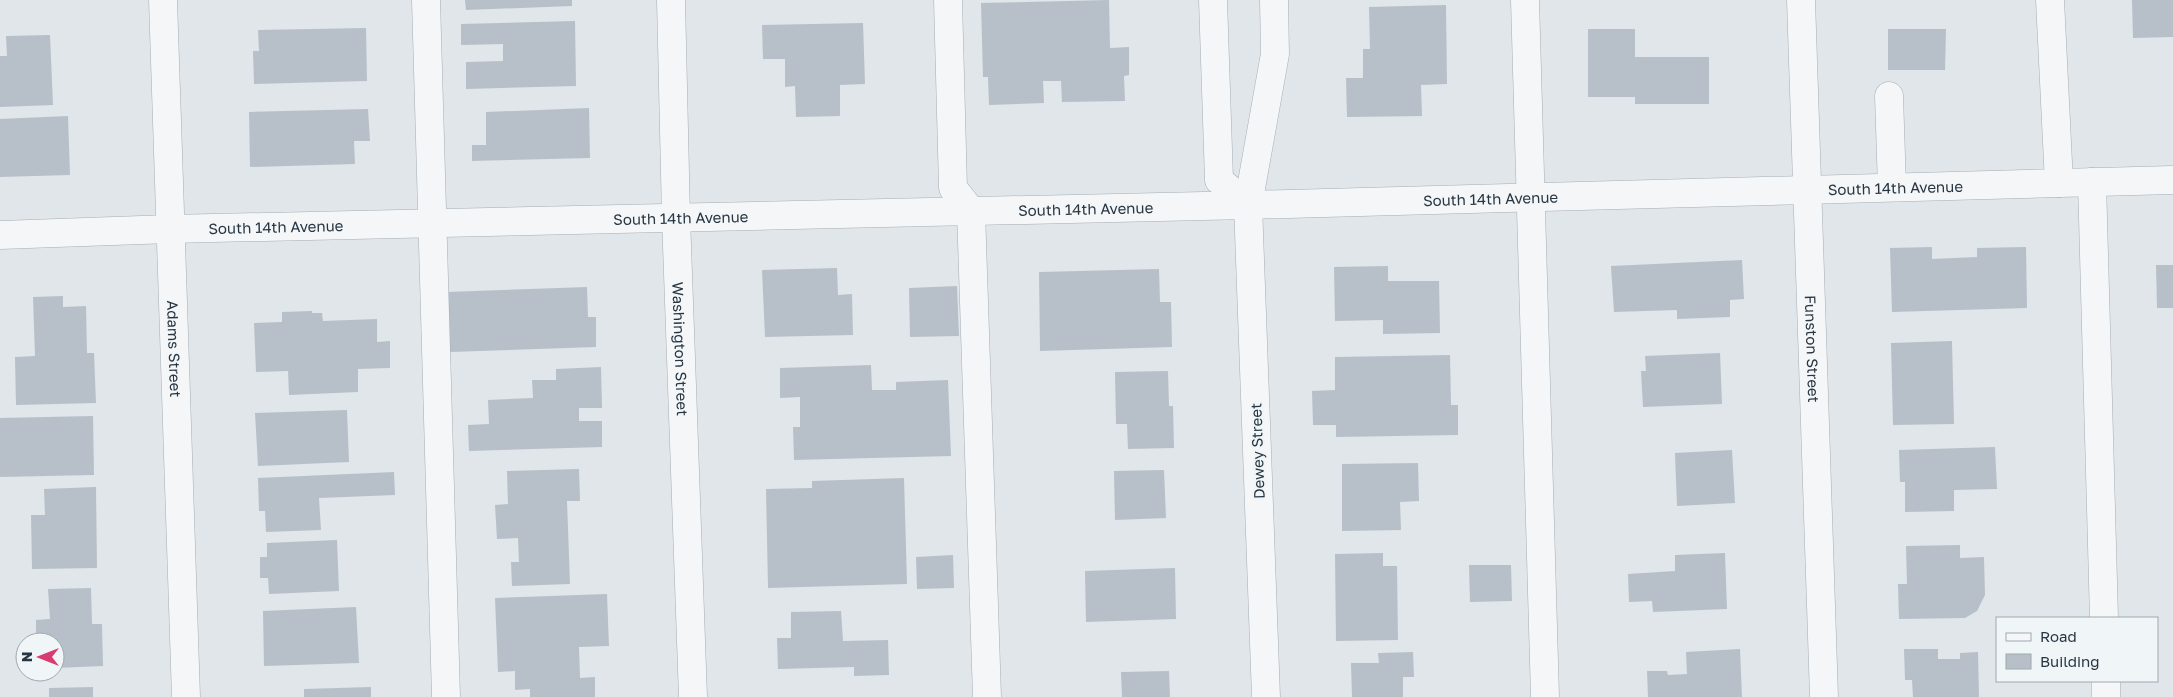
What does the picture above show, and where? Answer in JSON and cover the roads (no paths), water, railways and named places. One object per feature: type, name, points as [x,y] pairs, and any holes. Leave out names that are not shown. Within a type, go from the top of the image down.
[{"type":"street","name":"Adams Street","points":[[163,0],[186,697]]},
{"type":"street","points":[[426,0],[446,697]]},
{"type":"street","name":"Washington Street","points":[[671,0],[676,217],[693,697]]},
{"type":"street","points":[[948,0],[953,188],[971,211],[987,697]]},
{"type":"street","points":[[1212,0],[1219,180],[1248,205]]},
{"type":"street","name":"Dewey Street","points":[[1266,697],[1248,205],[1275,54],[1274,0]]},
{"type":"street","points":[[1525,0],[1545,697]]},
{"type":"street","name":"Funston Street","points":[[1801,0],[1824,697]]},
{"type":"street","points":[[2050,0],[2059,183]]},
{"type":"street","points":[[1890,96],[1892,187]]},
{"type":"street","name":"South 14th Avenue","points":[[0,235],[170,229],[1248,205],[2173,180]]},
{"type":"street","points":[[2092,182],[2104,617]]},
{"type":"street","points":[[2106,682],[2106,697]]}]
